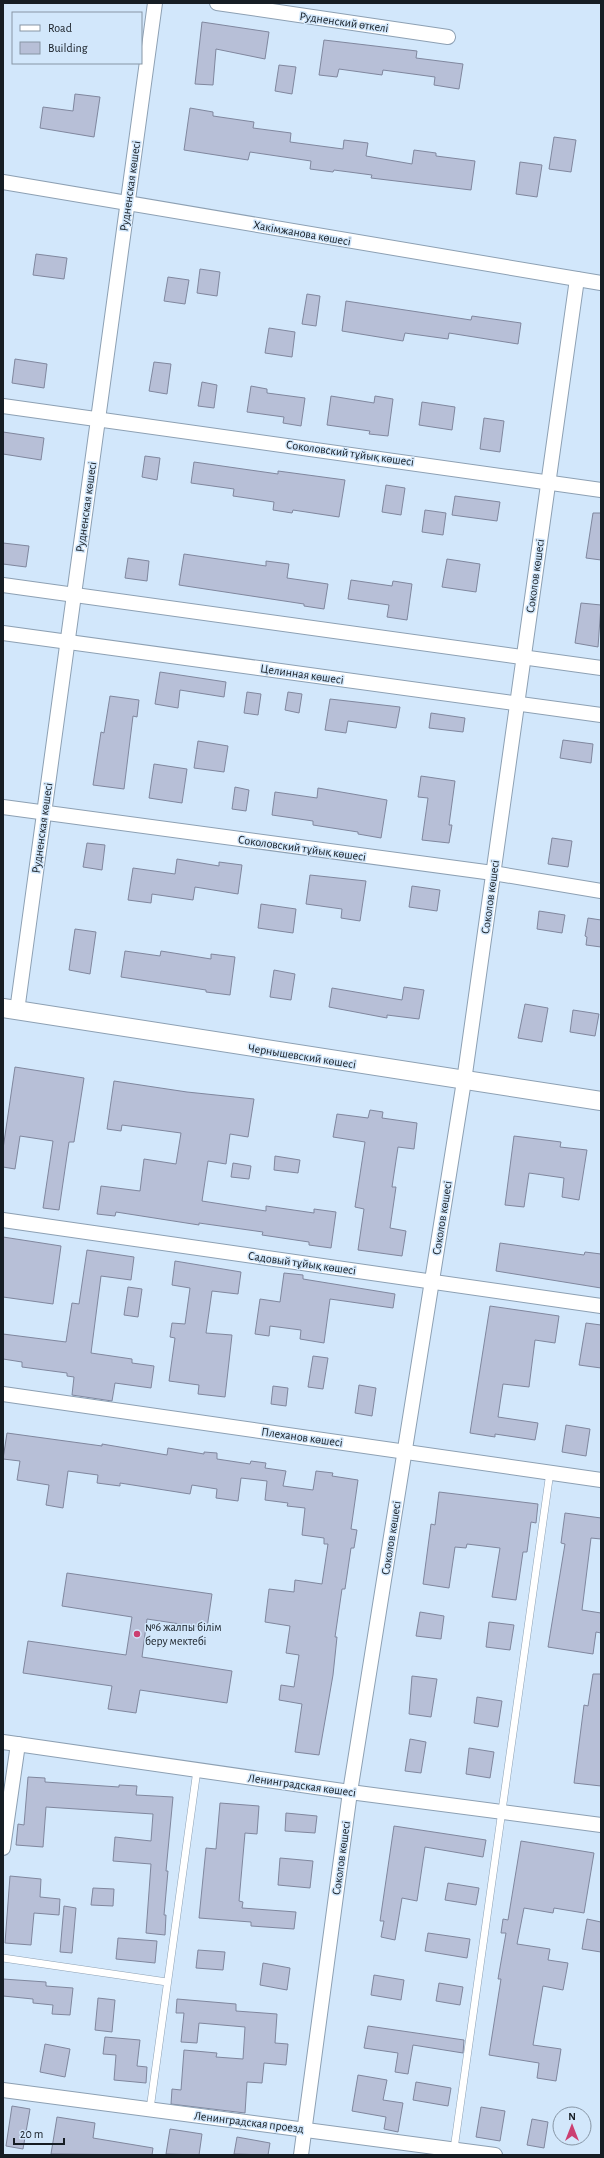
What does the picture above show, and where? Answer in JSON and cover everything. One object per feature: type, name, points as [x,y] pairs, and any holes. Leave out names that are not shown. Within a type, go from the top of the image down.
[{"type":"street","name":"Рудненская көшесі","points":[[10,1010],[44,813],[155,3]]},
{"type":"street","name":"Рудненский өткелі","points":[[217,3],[448,37]]},
{"type":"street","name":"Хакімжанова көшесі","points":[[3,182],[601,283]]},
{"type":"street","name":"Соколов көшесі","points":[[301,2155],[350,1792],[464,1081],[577,279]]},
{"type":"street","points":[[3,406],[98,418]]},
{"type":"street","name":"Соколовский тұйық көшесі","points":[[98,418],[549,481],[601,490]]},
{"type":"street","points":[[3,586],[601,668]]},
{"type":"street","name":"Целинная көшесі","points":[[3,633],[601,715]]},
{"type":"street","name":"Соколовский тұйық көшесі","points":[[3,807],[493,873],[601,891]]},
{"type":"street","name":"Чернышевский көшесі","points":[[10,1010],[601,1101]]},
{"type":"street","name":"Садовый тұйық көшесі","points":[[3,1220],[601,1306]]},
{"type":"street","name":"Плеханов көшесі","points":[[3,1394],[601,1480]]},
{"type":"street","name":"Ленинградская көшесі","points":[[3,1742],[350,1792],[601,1825]]},
{"type":"street","points":[[3,1848],[18,1744]]},
{"type":"street","name":"Ленинградская проезд","points":[[3,2090],[495,2155]]},
{"type":"lane","points":[[454,2149],[550,1472]]},
{"type":"lane","points":[[150,2109],[197,1770]]},
{"type":"lane","points":[[3,1958],[167,1982]]},
{"type":"building","points":[[202,22],[269,32],[265,59],[216,49],[213,85],[195,84]]},
{"type":"building","points":[[324,40],[417,51],[416,58],[463,64],[459,89],[434,85],[435,77],[383,70],[382,75],[339,69],[337,77],[319,75]]},
{"type":"building","points":[[279,65],[296,67],[292,94],[275,91]]},
{"type":"building","points":[[75,94],[100,97],[94,137],[40,128],[43,107],[73,111]]},
{"type":"building","points":[[190,108],[213,112],[213,116],[254,122],[253,128],[291,133],[290,142],[343,149],[344,140],[368,143],[366,156],[412,164],[414,150],[436,153],[436,156],[475,161],[471,190],[371,178],[372,175],[334,170],[333,172],[310,169],[311,161],[250,152],[248,160],[184,150]]},
{"type":"building","points":[[554,137],[576,140],[571,172],[549,169]]},
{"type":"building","points":[[520,162],[542,165],[537,197],[516,194]]},
{"type":"building","points":[[36,254],[67,258],[64,279],[33,275]]},
{"type":"building","points":[[200,269],[220,272],[217,296],[197,293]]},
{"type":"building","points":[[168,277],[189,280],[185,304],[164,301]]},
{"type":"building","points":[[307,294],[320,296],[316,326],[302,324]]},
{"type":"building","points":[[346,301],[471,320],[472,316],[521,323],[518,344],[449,333],[448,339],[405,333],[403,341],[342,331]]},
{"type":"building","points":[[269,328],[295,332],[292,357],[265,353]]},
{"type":"building","points":[[15,359],[47,364],[44,388],[12,383]]},
{"type":"building","points":[[154,362],[171,364],[167,394],[149,391]]},
{"type":"building","points":[[202,382],[217,385],[214,408],[198,406]]},
{"type":"building","points":[[251,386],[267,389],[267,393],[305,398],[301,426],[283,423],[284,417],[247,412]]},
{"type":"building","points":[[331,396],[374,403],[375,396],[393,399],[388,436],[369,434],[370,431],[327,425]]},
{"type":"building","points":[[422,402],[455,407],[452,430],[419,425]]},
{"type":"building","points":[[484,418],[504,421],[500,452],[480,449]]},
{"type":"building","points":[[3,432],[44,438],[41,460],[3,454]]},
{"type":"building","points":[[145,456],[160,458],[157,480],[142,477]]},
{"type":"building","points":[[194,462],[278,474],[278,471],[345,480],[339,517],[293,510],[292,513],[273,510],[274,502],[233,496],[234,489],[191,483]]},
{"type":"building","points":[[386,485],[405,488],[401,515],[382,512]]},
{"type":"building","points":[[455,496],[500,502],[497,521],[452,515]]},
{"type":"building","points":[[425,510],[446,513],[443,535],[422,532]]},
{"type":"building","points":[[593,513],[601,513],[601,560],[586,558]]},
{"type":"building","points":[[3,543],[29,546],[26,567],[3,564]]},
{"type":"building","points":[[184,554],[266,566],[266,561],[289,564],[287,578],[328,584],[324,609],[304,606],[304,604],[179,585]]},
{"type":"building","points":[[128,558],[149,561],[147,581],[125,578]]},
{"type":"building","points":[[447,559],[480,564],[476,592],[442,587]]},
{"type":"building","points":[[351,580],[392,586],[393,581],[412,584],[407,620],[387,617],[389,605],[348,599]]},
{"type":"building","points":[[581,603],[601,605],[598,647],[575,643]]},
{"type":"building","points":[[160,672],[226,682],[224,697],[180,690],[178,708],[155,704]]},
{"type":"building","points":[[247,692],[261,694],[258,715],[244,713]]},
{"type":"building","points":[[288,692],[302,694],[299,713],[285,710]]},
{"type":"building","points":[[110,696],[139,700],[137,717],[133,716],[124,789],[93,785],[101,732],[104,733]]},
{"type":"building","points":[[330,699],[400,707],[396,728],[348,721],[346,733],[325,730]]},
{"type":"building","points":[[431,713],[465,718],[463,732],[429,728]]},
{"type":"building","points":[[563,740],[593,744],[591,763],[560,758]]},
{"type":"building","points":[[198,741],[228,746],[224,772],[194,768]]},
{"type":"building","points":[[154,764],[187,769],[182,803],[149,798]]},
{"type":"building","points":[[421,776],[455,781],[449,825],[452,825],[449,843],[422,840],[428,798],[418,797]]},
{"type":"building","points":[[235,787],[249,790],[246,811],[232,809]]},
{"type":"building","points":[[318,788],[387,800],[381,838],[358,834],[358,832],[313,825],[313,821],[272,815],[275,792],[317,798]]},
{"type":"building","points":[[552,838],[572,841],[568,867],[548,864]]},
{"type":"building","points":[[87,843],[105,845],[102,870],[83,867]]},
{"type":"building","points":[[177,859],[219,866],[219,862],[242,865],[238,894],[195,887],[193,900],[152,894],[151,903],[128,900],[133,868],[175,874]]},
{"type":"building","points":[[310,875],[366,881],[360,921],[341,918],[342,909],[306,904]]},
{"type":"building","points":[[412,886],[440,890],[437,911],[409,907]]},
{"type":"building","points":[[261,904],[296,909],[293,933],[258,928]]},
{"type":"building","points":[[539,911],[565,915],[562,933],[537,929]]},
{"type":"building","points":[[588,918],[601,920],[601,947],[586,945],[587,937],[585,936]]},
{"type":"building","points":[[75,929],[96,932],[90,974],[69,970]]},
{"type":"building","points":[[125,951],[160,956],[161,951],[211,959],[211,954],[235,957],[230,995],[121,977]]},
{"type":"building","points":[[274,970],[295,974],[291,1000],[270,997]]},
{"type":"building","points":[[404,987],[424,990],[419,1019],[387,1015],[387,1018],[329,1007],[332,988],[402,1000]]},
{"type":"building","points":[[525,1004],[548,1008],[542,1042],[518,1038]]},
{"type":"building","points":[[573,1010],[599,1014],[595,1036],[570,1032]]},
{"type":"building","points":[[15,1067],[84,1078],[74,1142],[69,1142],[59,1210],[43,1208],[53,1141],[20,1136],[15,1169],[3,1167],[3,1149]]},
{"type":"building","points":[[114,1081],[187,1092],[254,1099],[248,1137],[230,1134],[226,1164],[208,1161],[202,1201],[266,1211],[266,1206],[314,1213],[314,1209],[336,1212],[331,1248],[309,1245],[309,1242],[262,1235],[263,1232],[199,1223],[199,1225],[116,1212],[115,1216],[97,1214],[101,1186],[140,1191],[144,1159],[176,1164],[181,1133],[122,1125],[121,1131],[107,1129]]},
{"type":"building","points":[[370,1110],[383,1112],[382,1118],[417,1123],[414,1149],[398,1147],[392,1187],[396,1187],[390,1228],[406,1231],[402,1256],[358,1250],[364,1209],[355,1207],[365,1142],[333,1137],[337,1114],[368,1118]]},
{"type":"building","points":[[514,1136],[561,1142],[560,1147],[587,1150],[579,1200],[562,1197],[564,1178],[529,1173],[524,1207],[505,1205]]},
{"type":"building","points":[[275,1156],[300,1160],[298,1173],[274,1170]]},
{"type":"building","points":[[233,1163],[251,1166],[249,1179],[231,1177]]},
{"type":"building","points":[[3,1237],[61,1246],[53,1304],[3,1297]]},
{"type":"building","points":[[500,1243],[584,1255],[585,1252],[601,1254],[601,1288],[496,1271]]},
{"type":"building","points":[[87,1250],[134,1257],[131,1280],[101,1276],[91,1353],[132,1359],[132,1363],[154,1366],[151,1388],[115,1383],[112,1401],[72,1395],[74,1377],[67,1376],[67,1373],[22,1367],[22,1362],[3,1359],[3,1334],[66,1342],[72,1303],[79,1304]]},
{"type":"building","points":[[175,1261],[241,1272],[238,1294],[212,1291],[206,1333],[232,1335],[225,1397],[198,1394],[199,1385],[169,1381],[175,1338],[170,1337],[172,1323],[185,1324],[190,1288],[172,1285]]},
{"type":"building","points":[[284,1273],[303,1275],[303,1279],[395,1294],[393,1308],[330,1299],[324,1343],[300,1339],[301,1330],[270,1326],[269,1336],[255,1334],[260,1299],[280,1302]]},
{"type":"building","points":[[128,1287],[142,1289],[138,1317],[124,1315]]},
{"type":"building","points":[[490,1306],[559,1316],[555,1343],[535,1340],[529,1387],[503,1384],[498,1417],[538,1423],[535,1440],[495,1434],[495,1437],[470,1433]]},
{"type":"building","points":[[586,1323],[601,1325],[601,1368],[579,1365]]},
{"type":"building","points":[[313,1356],[328,1358],[323,1389],[308,1387]]},
{"type":"building","points":[[359,1385],[376,1388],[372,1416],[355,1413]]},
{"type":"building","points":[[273,1386],[288,1388],[286,1406],[271,1404]]},
{"type":"building","points":[[566,1425],[590,1429],[586,1456],[562,1452]]},
{"type":"building","points":[[7,1433],[102,1446],[102,1444],[167,1455],[168,1448],[204,1454],[204,1452],[217,1453],[217,1459],[250,1464],[251,1461],[266,1463],[265,1468],[286,1471],[283,1486],[313,1490],[316,1471],[333,1473],[332,1476],[358,1480],[351,1529],[357,1530],[354,1548],[351,1548],[345,1589],[342,1589],[335,1637],[337,1637],[333,1675],[319,1755],[295,1752],[302,1704],[279,1700],[281,1685],[294,1687],[299,1655],[286,1653],[290,1626],[265,1622],[269,1589],[294,1592],[295,1580],[322,1584],[328,1544],[324,1544],[324,1538],[302,1535],[305,1508],[287,1506],[288,1503],[265,1500],[267,1481],[241,1478],[238,1501],[216,1498],[217,1489],[192,1485],[190,1494],[120,1483],[120,1486],[97,1483],[98,1475],[68,1471],[63,1508],[46,1505],[49,1485],[17,1480],[20,1461],[3,1459]]},
{"type":"building","points":[[439,1492],[538,1504],[536,1523],[531,1522],[527,1552],[523,1552],[516,1600],[492,1597],[500,1548],[467,1544],[466,1548],[455,1547],[449,1588],[423,1584],[431,1524],[435,1525]]},
{"type":"building","points":[[565,1513],[601,1518],[601,1539],[591,1538],[582,1610],[601,1613],[601,1633],[596,1632],[593,1654],[548,1647],[565,1544],[561,1543]]},
{"type":"building","name":"№6 жалпы білім беру мектебі","points":[[67,1573],[212,1594],[207,1628],[147,1619],[142,1657],[232,1671],[227,1703],[140,1690],[136,1713],[108,1709],[112,1686],[23,1673],[28,1641],[126,1655],[132,1617],[62,1606]]},
{"type":"building","points":[[420,1612],[444,1616],[441,1639],[416,1636]]},
{"type":"building","points":[[489,1622],[514,1625],[510,1650],[486,1647]]},
{"type":"building","points":[[593,1674],[601,1674],[601,1786],[574,1783],[584,1705],[588,1706]]},
{"type":"building","points":[[412,1676],[437,1679],[431,1717],[409,1714]]},
{"type":"building","points":[[477,1697],[502,1701],[498,1727],[474,1723]]},
{"type":"building","points":[[410,1739],[426,1742],[421,1773],[405,1771]]},
{"type":"building","points":[[469,1748],[494,1752],[490,1778],[466,1774]]},
{"type":"building","points":[[28,1777],[45,1778],[45,1782],[119,1787],[119,1785],[137,1786],[136,1795],[173,1797],[166,1871],[168,1871],[164,1915],[166,1915],[165,1935],[146,1933],[151,1864],[113,1861],[115,1837],[151,1841],[153,1814],[46,1807],[43,1847],[16,1845],[18,1824],[24,1825]]},
{"type":"building","points":[[220,1803],[259,1806],[257,1834],[245,1833],[239,1901],[243,1902],[242,1908],[296,1912],[294,1929],[251,1926],[251,1922],[199,1918],[206,1848],[216,1849]]},
{"type":"building","points":[[286,1813],[317,1816],[315,1833],[285,1831]]},
{"type":"building","points":[[394,1826],[486,1840],[483,1857],[425,1847],[417,1901],[402,1898],[395,1940],[381,1937],[384,1921],[380,1921]]},
{"type":"building","points":[[521,1841],[594,1853],[584,1913],[554,1908],[553,1913],[524,1908],[517,1944],[550,1949],[548,1960],[568,1963],[563,1990],[543,1986],[533,2045],[561,2049],[556,2081],[537,2078],[539,2063],[489,2055],[501,1979],[498,1979],[506,1933],[501,1933],[503,1919],[508,1920]]},
{"type":"building","points":[[280,1858],[313,1861],[310,1888],[278,1885]]},
{"type":"building","points":[[10,1876],[41,1879],[40,1897],[60,1899],[59,1915],[34,1913],[31,1945],[5,1943]]},
{"type":"building","points":[[448,1883],[479,1888],[476,1905],[445,1900]]},
{"type":"building","points":[[93,1888],[114,1889],[113,1906],[91,1905]]},
{"type":"building","points":[[64,1906],[76,1908],[72,1953],[60,1952]]},
{"type":"building","points":[[587,1919],[601,1922],[601,1952],[582,1949]]},
{"type":"building","points":[[428,1933],[470,1939],[467,1958],[425,1951]]},
{"type":"building","points":[[118,1938],[157,1941],[155,1963],[116,1959]]},
{"type":"building","points":[[198,1950],[225,1952],[223,1970],[196,1968]]},
{"type":"building","points":[[263,1963],[290,1968],[287,1990],[260,1985]]},
{"type":"building","points":[[374,1975],[404,1980],[401,2000],[371,1995]]},
{"type":"building","points":[[3,1979],[46,1982],[46,1986],[73,1988],[70,2015],[52,2014],[53,2005],[33,2003],[33,1999],[3,1996]]},
{"type":"building","points":[[439,1983],[463,1987],[460,2005],[436,2001]]},
{"type":"building","points":[[98,1998],[115,2000],[112,2032],[95,2030]]},
{"type":"building","points":[[177,1999],[236,2004],[236,2011],[277,2014],[275,2043],[288,2044],[286,2065],[264,2063],[262,2083],[247,2082],[245,2113],[171,2104],[172,2089],[181,2090],[184,2050],[217,2053],[216,2057],[243,2059],[245,2027],[199,2023],[197,2043],[181,2042],[184,2013],[176,2013]]},
{"type":"building","points":[[368,2026],[464,2040],[463,2053],[413,2045],[408,2074],[395,2072],[398,2053],[364,2048]]},
{"type":"building","points":[[105,2037],[140,2040],[137,2066],[147,2067],[146,2083],[114,2080],[116,2055],[103,2054]]},
{"type":"building","points":[[45,2044],[70,2049],[65,2077],[40,2072]]},
{"type":"building","points":[[358,2075],[387,2080],[383,2100],[403,2103],[398,2132],[384,2129],[386,2117],[352,2111]]},
{"type":"building","points":[[416,2082],[451,2088],[448,2106],[413,2100]]},
{"type":"building","points":[[12,2106],[30,2109],[23,2149],[6,2146]]},
{"type":"building","points":[[481,2107],[505,2111],[500,2141],[476,2137]]},
{"type":"building","points":[[57,2117],[95,2123],[93,2138],[153,2148],[152,2155],[51,2154]]},
{"type":"building","points":[[532,2119],[548,2122],[544,2148],[527,2145]]},
{"type":"building","points":[[170,2129],[202,2134],[199,2155],[166,2154]]},
{"type":"building","points":[[237,2137],[270,2143],[268,2155],[234,2154]]},
{"type":"place","name":"№6 жалпы білім беру мектебі","points":[[137,1634]]}]
